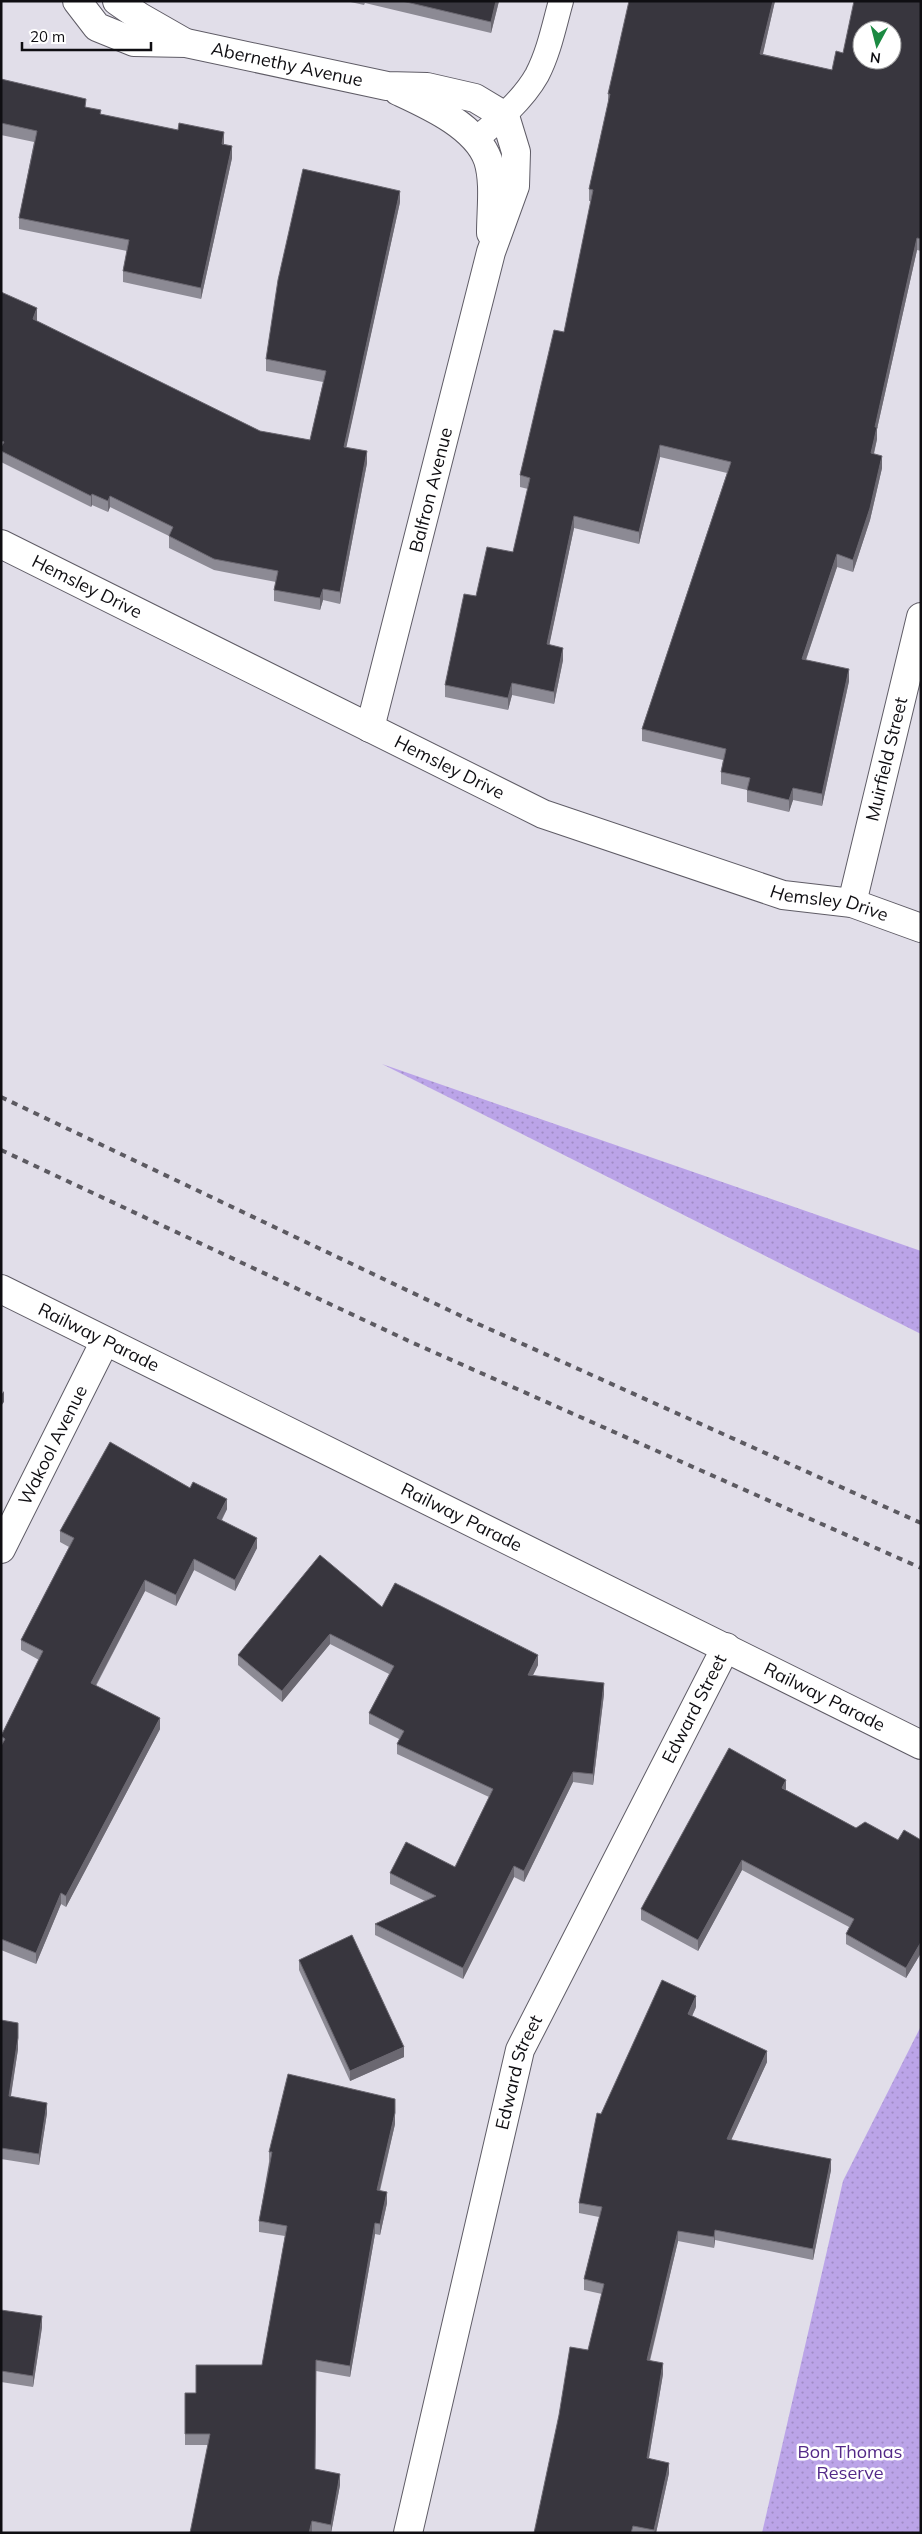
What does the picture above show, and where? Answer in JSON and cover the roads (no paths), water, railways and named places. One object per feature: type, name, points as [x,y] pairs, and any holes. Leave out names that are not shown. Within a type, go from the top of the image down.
[{"type":"street","name":"Abernethy Avenue","points":[[78,1],[97,27],[134,42],[186,43],[387,86],[428,87],[475,98],[505,116]]},
{"type":"street","name":"Abernethy Avenue","points":[[117,1],[140,17],[186,43]]},
{"type":"street","name":"Abernethy Avenue","points":[[387,86],[438,110],[476,139]]},
{"type":"street","name":"Balfron Avenue","points":[[370,728],[491,252],[515,186],[516,152],[505,116]]},
{"type":"street","name":"Balfron Avenue","points":[[476,139],[488,160],[491,187],[491,252]]},
{"type":"street","name":"Hemsley Drive","points":[[1,544],[543,814],[782,896],[852,902],[921,928]]},
{"type":"street","name":"Muirfield Street","points":[[852,902],[921,617]]},
{"type":"street","name":"Railway Parade","points":[[1,1289],[921,1745]]},
{"type":"street","name":"Wakool Avenue","points":[[1,1549],[105,1341]]},
{"type":"street","name":"Edward Street","points":[[408,2533],[520,2050],[726,1647]]},
{"type":"lane","points":[[476,139],[505,116],[536,76],[550,41],[561,1]]},
{"type":"railway","points":[[1,1097],[476,1323],[921,1523]]},
{"type":"railway","points":[[1,1150],[411,1342],[921,1568]]},
{"type":"park label","name":"Bon Thomas Reserve","points":[[850,2462]]}]
